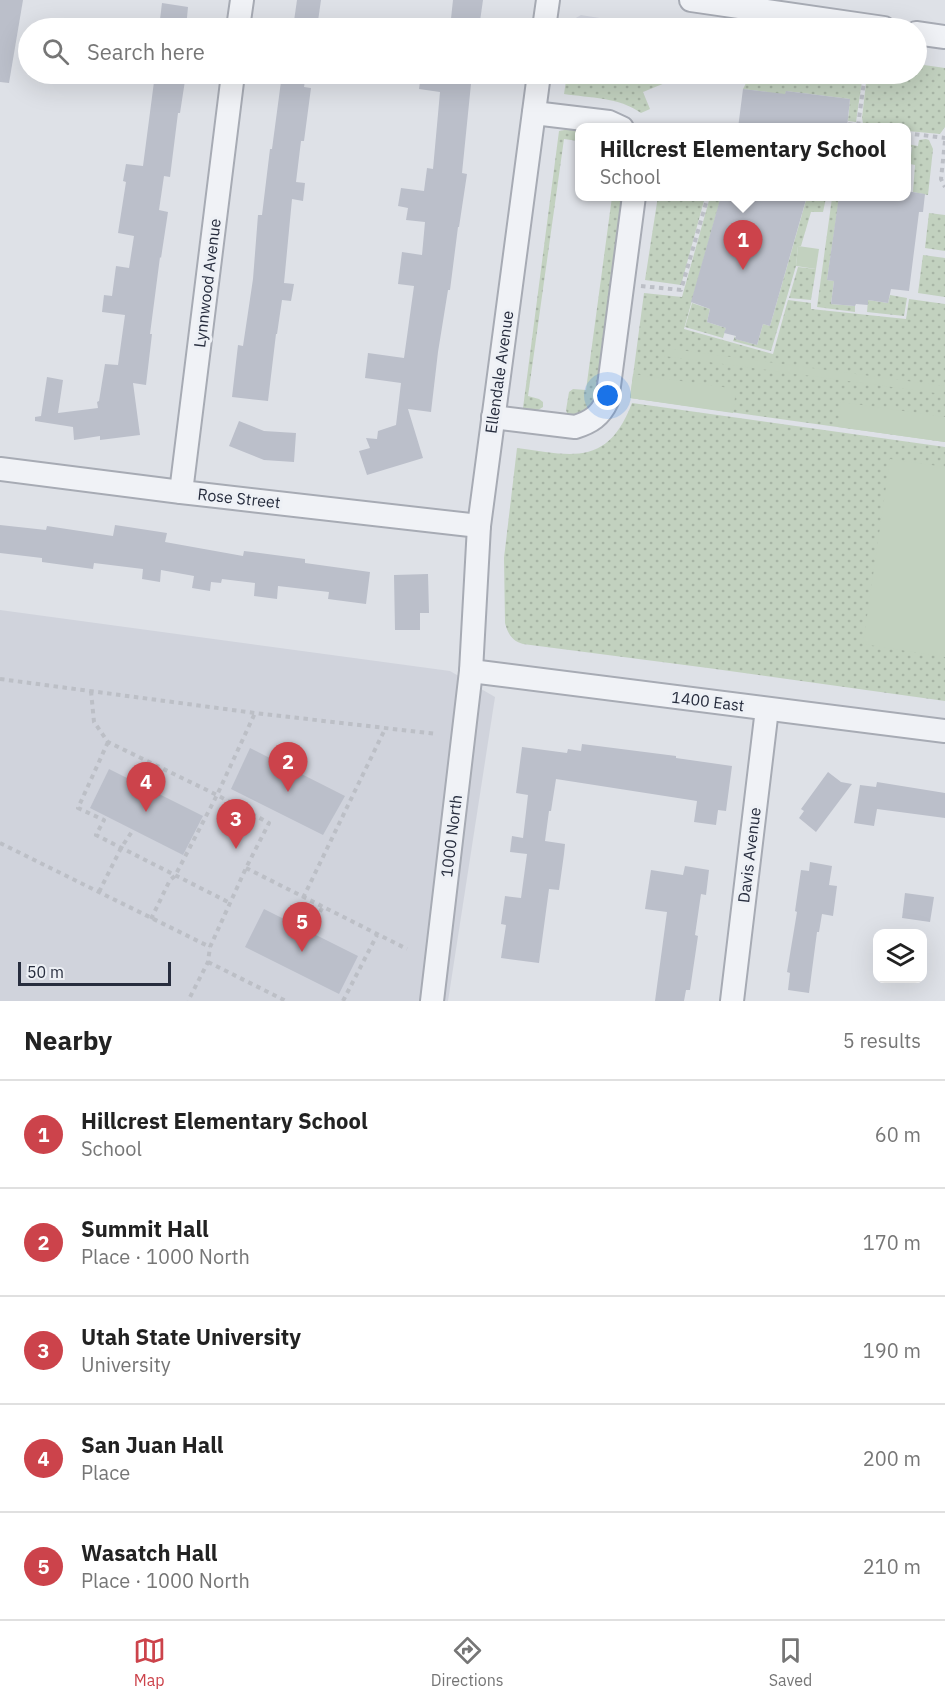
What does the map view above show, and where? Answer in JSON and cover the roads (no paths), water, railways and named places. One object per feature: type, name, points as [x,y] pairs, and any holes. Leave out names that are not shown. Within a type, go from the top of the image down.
[{"type":"street","points":[[239,18],[242,0]]},
{"type":"street","points":[[545,18],[548,0]]},
{"type":"street","points":[[691,0],[815,18]]},
{"type":"street","points":[[927,35],[945,37]]},
{"type":"street","name":"Lynnwood Avenue","points":[[181,492],[232,84]]},
{"type":"street","name":"Ellendale Avenue","points":[[471,671],[479,526],[538,84]]},
{"type":"street","points":[[534,113],[611,123]]},
{"type":"street","points":[[493,417],[575,426],[587,423],[602,412],[607,401],[633,201]]},
{"type":"street","name":"Rose Street","points":[[0,469],[479,526]]},
{"type":"street","name":"1400 East","points":[[471,671],[945,732]]},
{"type":"street","name":"1000 North","points":[[432,1001],[471,671]]},
{"type":"street","name":"Davis Avenue","points":[[732,1001],[767,709]]},
{"type":"place","name":"Hillcrest Elementary School","points":[[743,270]]},
{"type":"place","name":"Summit Hall","points":[[288,792]]},
{"type":"place","name":"San Juan Hall","points":[[146,812]]},
{"type":"place","name":"Utah State University","points":[[236,849]]},
{"type":"place","name":"Wasatch Hall","points":[[302,952]]}]
